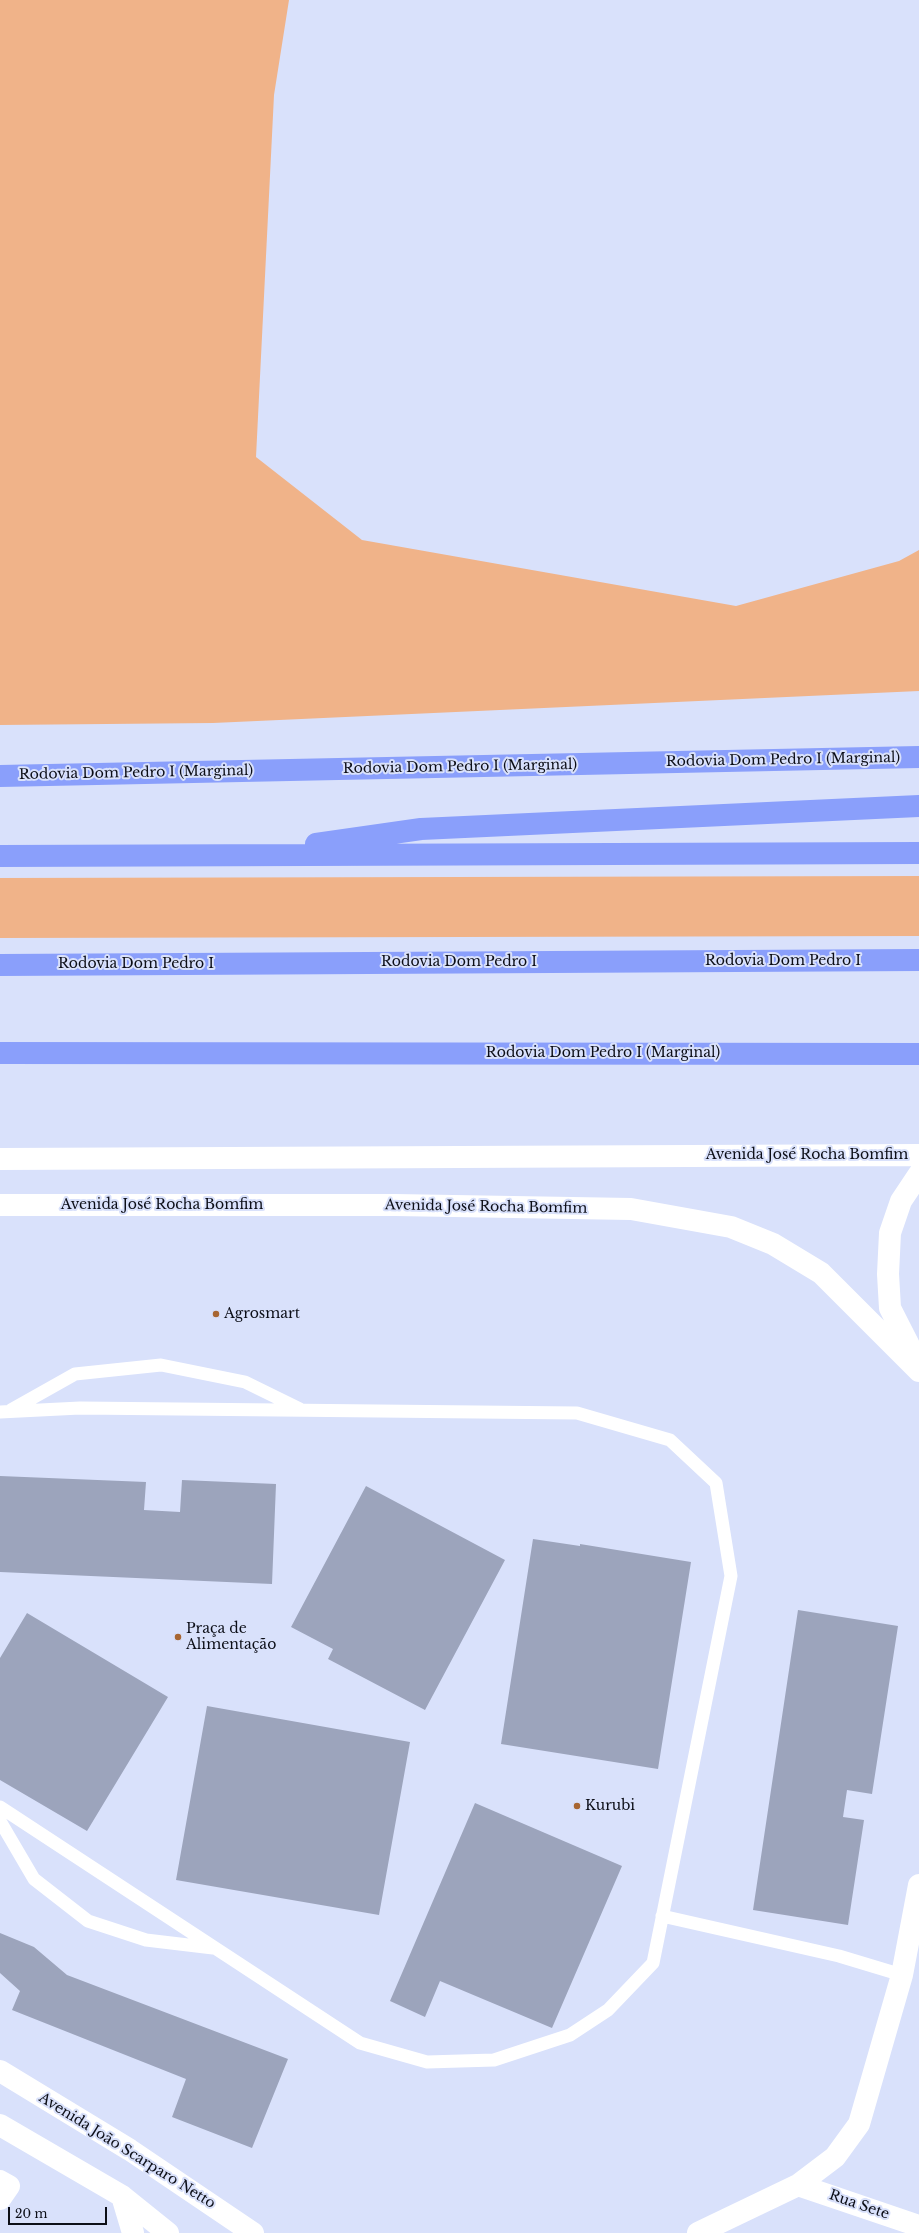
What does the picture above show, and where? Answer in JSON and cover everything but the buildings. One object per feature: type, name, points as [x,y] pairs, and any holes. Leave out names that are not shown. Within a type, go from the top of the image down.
[{"type":"highway","name":"Rodovia Dom Pedro I (Marginal)","points":[[0,776],[893,758],[919,756]]},
{"type":"highway","points":[[232,856],[421,830],[919,806]]},
{"type":"highway","points":[[0,856],[919,853]]},
{"type":"highway","name":"Rodovia Dom Pedro I","points":[[0,965],[919,960]]},
{"type":"highway","name":"Rodovia Dom Pedro I (Marginal)","points":[[0,1053],[919,1054]]},
{"type":"street","name":"Avenida José Rocha Bomfim","points":[[0,1159],[919,1155]]},
{"type":"street","points":[[919,1174],[901,1201],[890,1233],[888,1274],[890,1308],[919,1366]]},
{"type":"street","name":"Avenida José Rocha Bomfim","points":[[0,1205],[395,1205],[630,1209],[731,1227],[773,1244],[821,1273],[919,1372]]},
{"type":"street","points":[[698,2233],[798,2185],[835,2158],[858,2124],[902,1975],[919,1884]]},
{"type":"street","name":"Avenida João Scarparo Netto","points":[[0,2071],[130,2150],[253,2233]]},
{"type":"street","points":[[0,2125],[122,2196],[168,2233]]},
{"type":"street","points":[[0,2181],[9,2186],[0,2199]]},
{"type":"street","name":"Rua Sete","points":[[798,2185],[919,2226]]},
{"type":"street","points":[[122,2196],[133,2233]]},
{"type":"lane","points":[[4,1412],[75,1374],[161,1366],[245,1382],[304,1410]]},
{"type":"lane","points":[[0,1807],[360,2043],[428,2062],[494,2060],[570,2035],[608,2010],[653,1963],[731,1576],[716,1483],[670,1440],[577,1413],[80,1408],[4,1412]]},
{"type":"lane","points":[[0,1821],[34,1880],[88,1921],[146,1940],[215,1948]]},
{"type":"lane","points":[[662,1916],[839,1956],[902,1975]]},
{"type":"shaded area","points":[[0,0],[289,0],[274,95],[256,457],[362,540],[736,606],[899,561],[919,550],[919,691],[213,723],[0,725]]},
{"type":"shaded area","points":[[919,876],[919,936],[0,938],[0,878]]},
{"type":"place","name":"Agrosmart","points":[[216,1314]]},
{"type":"place","name":"Praça de Alimentação","points":[[178,1637]]},
{"type":"place","name":"Kurubi","points":[[577,1806]]}]
